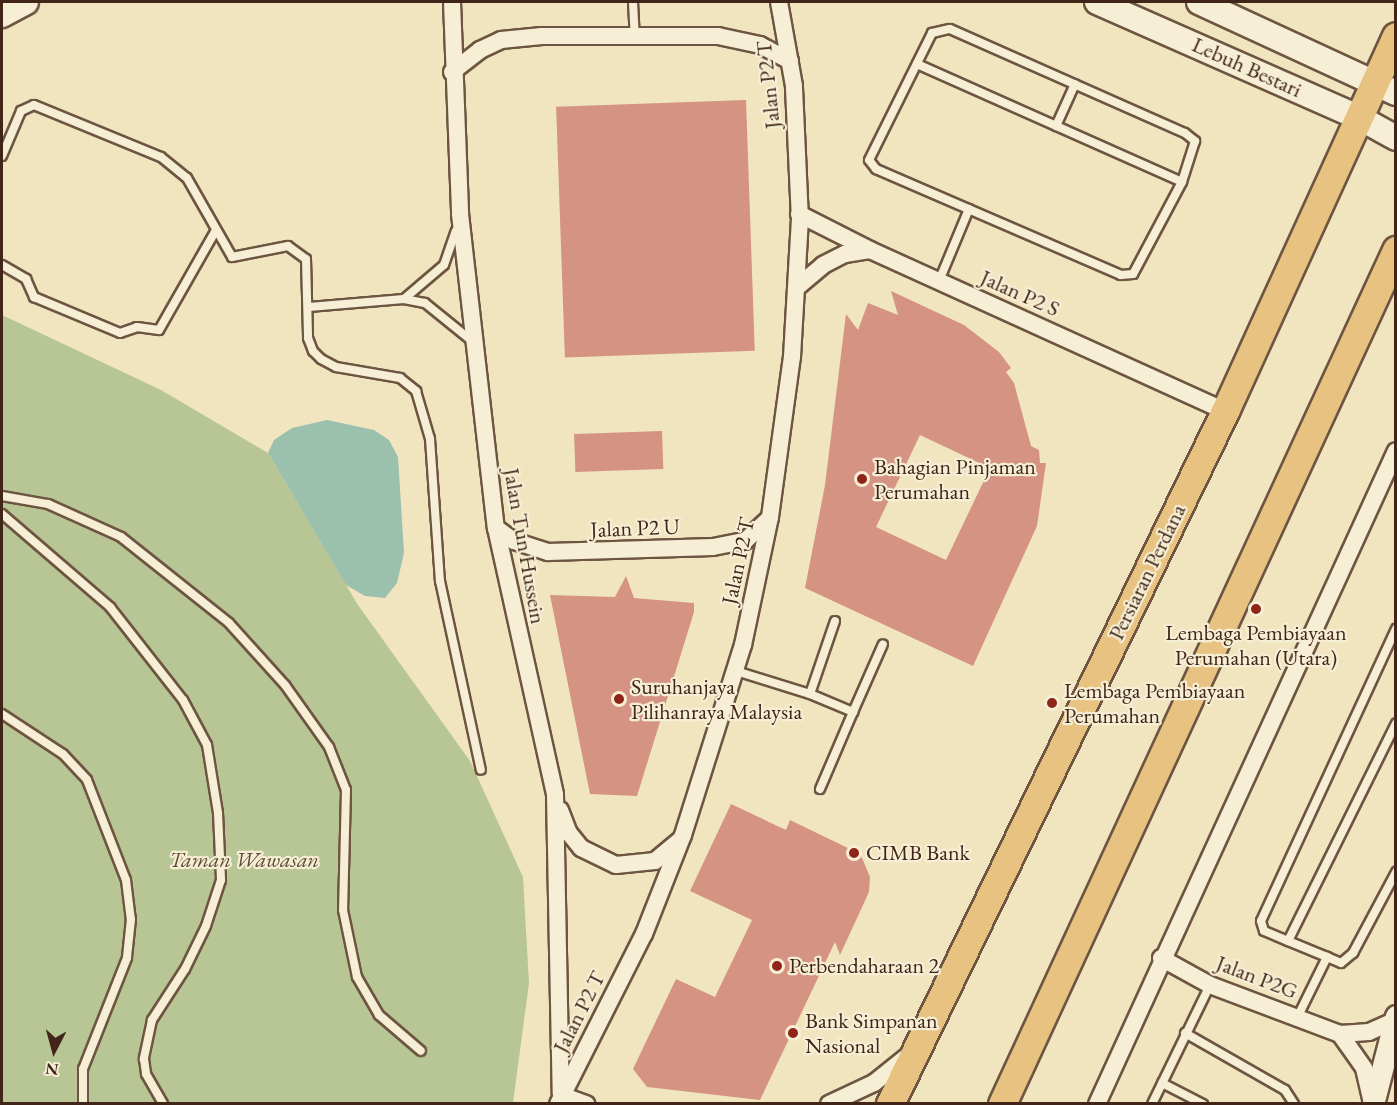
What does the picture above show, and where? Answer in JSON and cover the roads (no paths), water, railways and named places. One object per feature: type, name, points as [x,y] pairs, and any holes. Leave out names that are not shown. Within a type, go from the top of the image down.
[{"type":"main road","points":[[2,15],[26,2]]},
{"type":"main road","name":"Lebuh Bestari","points":[[1097,2],[1358,117],[1395,138]]},
{"type":"main road","name":"Lebuh Bestari","points":[[1199,2],[1385,88]]},
{"type":"main road","name":"Persiaran Perdana","points":[[890,1104],[912,1052],[1225,411],[1358,117],[1385,88],[1395,36]]},
{"type":"main road","points":[[1002,1104],[1395,250]]},
{"type":"street","name":"Jalan Tun Hussein","points":[[452,2],[459,198],[496,528],[555,795],[559,1099]]},
{"type":"street","name":"Jalan P2 T","points":[[559,1099],[644,934],[683,836],[736,671],[770,517],[792,357],[799,214],[790,61],[780,2]]},
{"type":"street","points":[[453,72],[480,50],[501,40],[635,35],[718,36],[760,45],[790,61]]},
{"type":"street","name":"Jalan P2 S","points":[[799,214],[870,250],[1225,411]]},
{"type":"street","points":[[796,288],[823,265],[845,254],[870,250]]},
{"type":"street","points":[[1098,1104],[1161,958],[1395,451]]},
{"type":"street","name":"Jalan P2 U","points":[[496,528],[514,541],[548,552],[713,548],[745,541],[770,517]]},
{"type":"street","points":[[555,795],[569,832],[581,848],[616,865],[655,861],[672,850],[683,836]]},
{"type":"street","name":"Jalan P2G","points":[[1161,958],[1210,985],[1298,1016],[1340,1034]]},
{"type":"street","points":[[1340,1034],[1369,1032],[1395,1020]]},
{"type":"street","points":[[1372,1104],[1395,1020]]},
{"type":"street","points":[[1340,1034],[1364,1068],[1372,1104]]},
{"type":"street","points":[[829,1104],[874,1083],[912,1052]]},
{"type":"street","points":[[559,1099],[586,1104]]},
{"type":"lane","points":[[633,2],[635,35]]},
{"type":"lane","points":[[950,29],[1075,84],[1195,141],[1182,182],[1132,274],[1121,275],[876,169],[869,160],[933,33],[950,29]]},
{"type":"lane","points":[[917,64],[1182,182]]},
{"type":"lane","points":[[1056,126],[1075,84]]},
{"type":"lane","points":[[2,156],[21,111],[34,105],[161,157],[187,178],[215,232],[232,257],[275,246],[299,251],[306,259],[308,338],[313,351],[321,359],[336,367],[400,378],[420,400],[430,439],[440,580],[481,770]]},
{"type":"lane","points":[[404,299],[444,265],[456,239],[459,198]]},
{"type":"lane","points":[[939,281],[969,209]]},
{"type":"lane","points":[[2,265],[26,279],[34,297],[120,333],[137,327],[159,330],[215,232]]},
{"type":"lane","points":[[309,307],[404,299],[425,303],[474,343]]},
{"type":"lane","points":[[2,496],[48,504],[121,537],[230,623],[285,685],[329,747],[346,790],[343,910],[357,977],[379,1015],[421,1050]]},
{"type":"lane","points":[[2,514],[110,607],[183,700],[207,745],[218,813],[221,880],[206,926],[185,969],[152,1020],[144,1059],[146,1074],[163,1104]]},
{"type":"lane","points":[[810,694],[835,621]]},
{"type":"lane","points":[[1395,629],[1261,921],[1264,931],[1341,963],[1353,953],[1395,872]]},
{"type":"lane","points":[[820,789],[883,644]]},
{"type":"lane","points":[[736,671],[810,694],[854,712]]},
{"type":"lane","points":[[2,714],[63,754],[87,780],[126,880],[131,919],[127,958],[83,1070],[82,1104]]},
{"type":"lane","points":[[1288,941],[1395,723]]},
{"type":"lane","points":[[1298,1016],[1327,957]]},
{"type":"lane","points":[[1152,1104],[1210,985]]},
{"type":"lane","points":[[1185,1033],[1285,1090],[1294,1104]]},
{"type":"lane","points":[[1162,1083],[1203,1104]]},
{"type":"place","name":"Bahagian Pinjaman Perumahan","points":[[862,479]]},
{"type":"place","name":"Lembaga Pembiayaan Perumahan (Utara)","points":[[1256,609]]},
{"type":"place","name":"Suruhanjaya Pilihanraya Malaysia","points":[[619,699]]},
{"type":"place","name":"Lembaga Pembiayaan Perumahan","points":[[1052,703]]},
{"type":"place","name":"CIMB Bank","points":[[854,853]]},
{"type":"place","name":"Perbendaharaan 2","points":[[777,966]]},
{"type":"place","name":"Bank Simpanan Nasional","points":[[793,1033]]},
{"type":"park label","name":"Taman Wawasan","points":[[244,860]]}]
